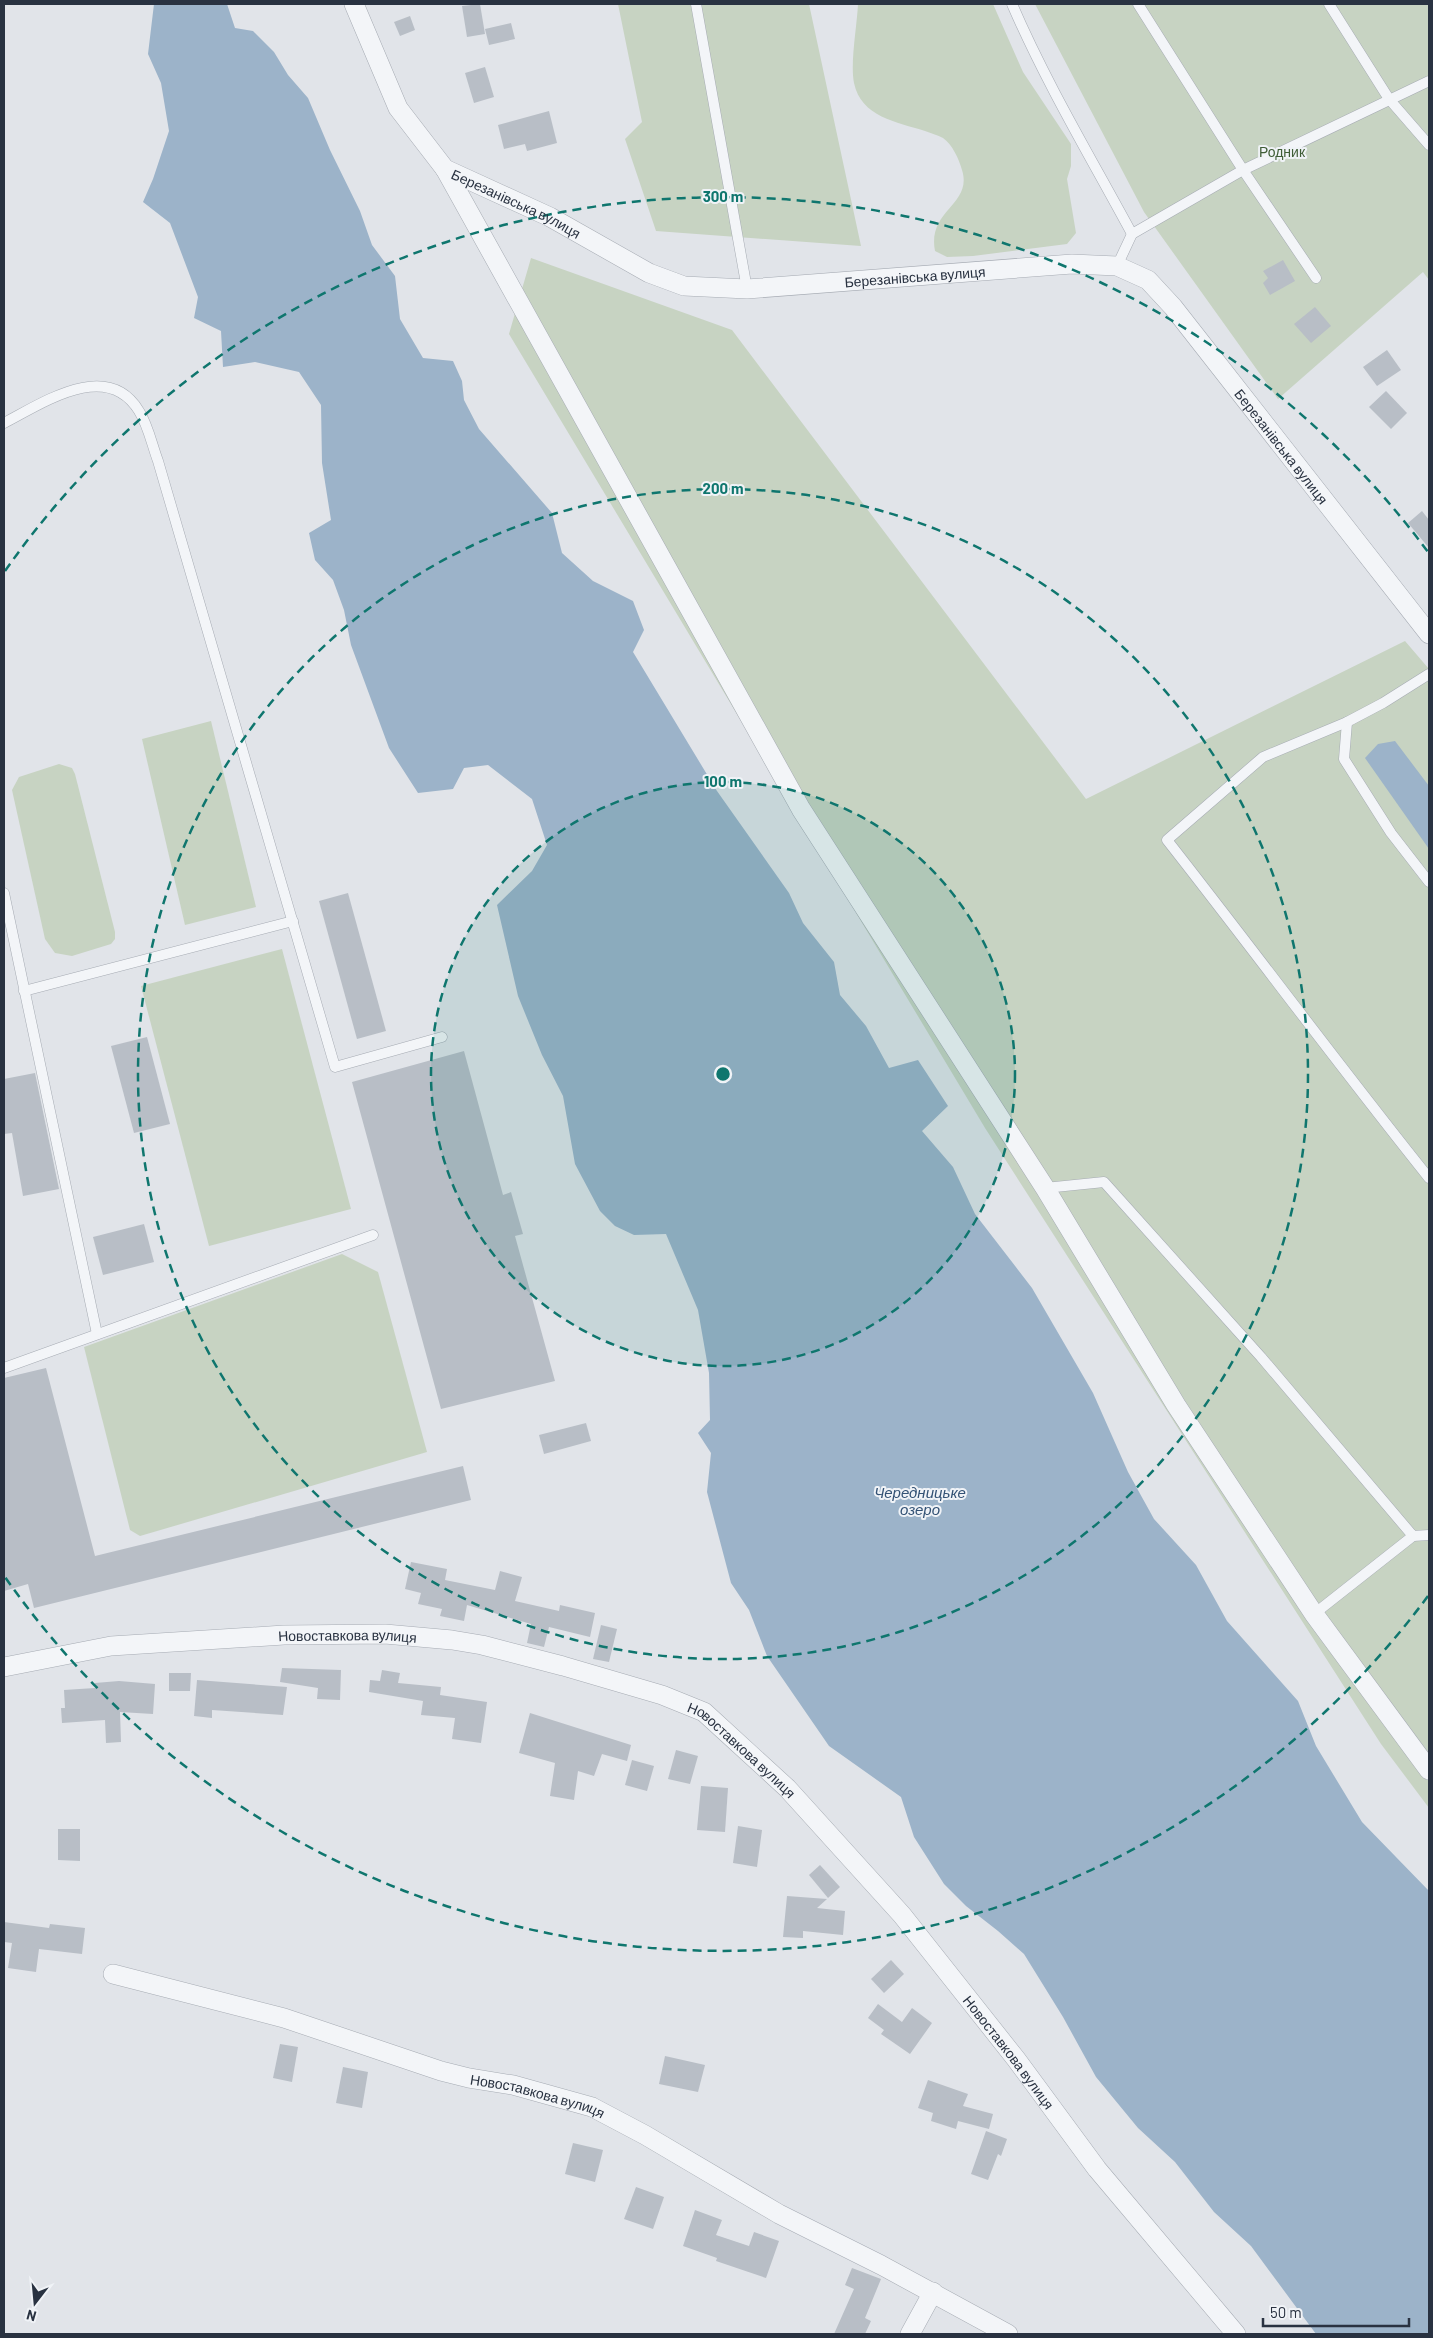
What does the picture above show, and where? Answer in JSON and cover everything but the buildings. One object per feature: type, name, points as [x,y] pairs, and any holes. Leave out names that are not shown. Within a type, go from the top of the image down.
[{"type":"street","name":"Березанівська вулиця","points":[[354,4],[398,108],[445,169],[550,217],[649,273],[684,286],[747,289],[1072,264],[1117,266],[1148,280],[1173,307],[1429,634]]},
{"type":"street","points":[[445,169],[801,809],[1045,1188],[1176,1405],[1314,1614],[1429,1770]]},
{"type":"street","name":"Новоставкова вулиця","points":[[4,1667],[111,1646],[284,1635],[384,1634],[452,1640],[491,1648],[653,1692],[704,1712],[787,1788],[902,1915],[1016,2060],[1098,2169],[1236,2334]]},
{"type":"street","name":"Новоставкова вулиця","points":[[113,1974],[284,2018],[441,2071],[469,2078],[514,2085],[592,2107],[646,2135],[779,2214],[933,2292],[1008,2334]]},
{"type":"street","points":[[910,2334],[914,2323],[933,2292]]},
{"type":"lane","points":[[696,4],[747,289]]},
{"type":"lane","points":[[1012,4],[1026,36],[1072,125],[1132,234]]},
{"type":"lane","points":[[1138,4],[1243,170],[1316,278]]},
{"type":"lane","points":[[1329,4],[1389,99],[1429,145]]},
{"type":"lane","points":[[1117,266],[1132,234],[1243,170],[1429,81]]},
{"type":"lane","points":[[4,424],[70,389],[98,386],[120,391],[139,410],[158,461],[335,1067],[442,1037]]},
{"type":"lane","points":[[1429,674],[1383,703],[1347,722],[1263,757],[1168,840],[1247,941],[1295,1008],[1429,1178]]},
{"type":"lane","points":[[1347,722],[1344,759],[1391,834],[1429,882]]},
{"type":"lane","points":[[4,893],[97,1334]]},
{"type":"lane","points":[[24,991],[293,921]]},
{"type":"lane","points":[[1045,1188],[1104,1182],[1261,1357],[1413,1536]]},
{"type":"lane","points":[[4,1368],[373,1235]]},
{"type":"lane","points":[[1314,1614],[1413,1536],[1429,1535]]},
{"type":"green space","points":[[618,4],[809,4],[861,246],[656,231],[625,139],[642,122]]},
{"type":"green space","points":[[858,4],[993,4],[1023,72],[1071,144],[1071,166],[1067,179],[1076,233],[1067,244],[973,256],[947,257],[935,251],[934,237],[937,226],[961,192],[964,182],[961,166],[952,148],[943,138],[892,121],[872,111],[864,104],[858,94],[853,75]]},
{"type":"green space","name":"Родник","points":[[1035,4],[1429,4],[1429,280],[1423,272],[1278,399],[1144,212]]},
{"type":"green space","points":[[531,258],[732,330],[1086,799],[1405,641],[1429,669],[1429,1808],[1381,1744],[985,1128],[509,334]]},
{"type":"green space","points":[[211,721],[256,907],[185,925],[142,739]]},
{"type":"green space","points":[[59,764],[72,768],[75,774],[115,932],[115,939],[111,944],[72,956],[55,953],[45,939],[12,790],[19,777]]},
{"type":"green space","points":[[282,949],[351,1209],[209,1246],[141,986]]},
{"type":"green space","points":[[342,1254],[378,1272],[427,1452],[140,1536],[130,1530],[84,1347]]},
{"type":"water","name":"Чередницьке озеро","points":[[154,4],[227,4],[235,28],[253,31],[274,52],[288,75],[308,98],[330,150],[360,211],[372,245],[395,276],[400,319],[423,358],[453,361],[462,381],[464,400],[479,429],[552,513],[562,553],[593,581],[633,601],[644,630],[633,652],[717,791],[789,893],[803,923],[834,962],[840,995],[866,1026],[889,1068],[918,1060],[948,1106],[922,1131],[953,1167],[975,1214],[1032,1288],[1093,1393],[1128,1472],[1154,1519],[1196,1565],[1227,1621],[1298,1701],[1316,1746],[1362,1822],[1429,1891],[1429,2334],[1316,2334],[1251,2246],[1214,2212],[1175,2162],[1138,2128],[1096,2077],[1063,2017],[1024,1954],[966,1906],[944,1884],[914,1837],[901,1797],[829,1746],[767,1656],[749,1610],[731,1583],[707,1492],[711,1453],[698,1433],[710,1420],[709,1373],[698,1310],[666,1234],[634,1235],[615,1226],[600,1211],[575,1164],[563,1096],[542,1055],[518,996],[497,905],[532,871],[547,845],[532,799],[488,765],[464,768],[453,789],[418,793],[389,748],[351,645],[344,610],[333,580],[315,560],[309,533],[331,520],[322,463],[321,405],[299,372],[255,362],[223,367],[221,331],[194,318],[198,297],[170,223],[143,202],[169,131],[161,83],[148,54]]},
{"type":"water","points":[[1395,741],[1429,786],[1429,849],[1365,758],[1378,744]]}]
